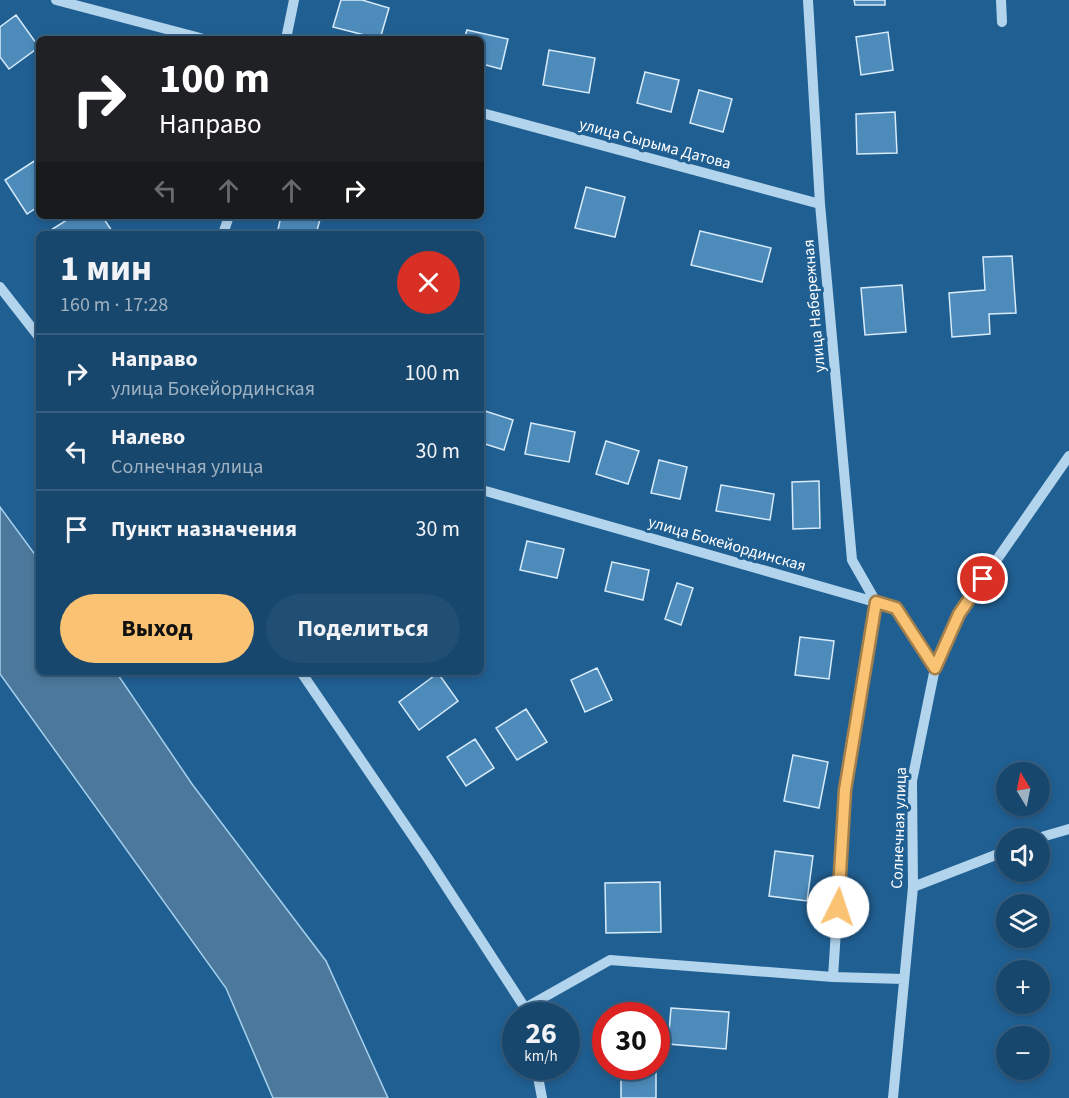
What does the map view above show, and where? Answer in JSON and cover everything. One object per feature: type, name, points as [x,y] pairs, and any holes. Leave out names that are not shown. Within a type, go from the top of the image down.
[{"type":"street","points":[[56,0],[193,36]]},
{"type":"street","points":[[287,36],[294,0]]},
{"type":"street","name":"улица Набережная","points":[[808,0],[820,204],[852,560],[876,602]]},
{"type":"street","points":[[1001,0],[1002,22]]},
{"type":"street","name":"улица Сырыма Датова","points":[[484,114],[820,204]]},
{"type":"street","points":[[0,287],[36,333]]},
{"type":"street","name":"Солнечная улица","points":[[893,1098],[913,887],[912,781],[935,668],[959,614],[1069,456]]},
{"type":"street","name":"улица Бокейординская","points":[[484,491],[896,608],[935,668]]},
{"type":"street","points":[[833,977],[845,790],[876,602]]},
{"type":"street","points":[[303,675],[427,857],[519,1002]]},
{"type":"street","points":[[1050,835],[1069,829]]},
{"type":"street","points":[[913,887],[996,855]]},
{"type":"street","points":[[541,1002],[610,960],[833,977],[904,979]]},
{"type":"street","points":[[539,1080],[542,1098]]},
{"type":"water","points":[[0,507],[36,556],[36,675],[118,675],[192,784],[326,961],[388,1098],[273,1098],[226,988],[0,674]]},
{"type":"building","points":[[341,0],[362,0],[389,8],[381,36],[368,36],[333,27]]},
{"type":"building","points":[[854,0],[885,0],[885,5],[855,5]]},
{"type":"building","points":[[16,15],[36,43],[36,49],[9,69],[0,57],[0,27]]},
{"type":"building","points":[[467,30],[508,39],[501,69],[484,65],[484,36],[465,36]]},
{"type":"building","points":[[888,32],[893,70],[861,75],[856,37]]},
{"type":"building","points":[[549,50],[595,58],[589,93],[543,85]]},
{"type":"building","points":[[645,72],[679,80],[671,112],[637,103]]},
{"type":"building","points":[[699,90],[732,99],[723,132],[690,123]]},
{"type":"building","points":[[895,112],[897,153],[857,154],[856,114]]},
{"type":"building","points":[[36,160],[36,208],[27,214],[5,180]]},
{"type":"building","points":[[586,187],[625,197],[615,237],[575,228]]},
{"type":"building","points":[[68,219],[104,219],[112,231],[52,231]]},
{"type":"building","points":[[280,219],[320,219],[317,231],[278,231]]},
{"type":"building","points":[[700,231],[771,248],[762,282],[691,265]]},
{"type":"building","points":[[1012,256],[1016,313],[989,314],[990,334],[952,337],[949,293],[985,290],[983,257]]},
{"type":"building","points":[[902,285],[906,332],[865,335],[861,288]]},
{"type":"building","points":[[484,411],[513,420],[504,450],[484,444]]},
{"type":"building","points":[[531,423],[575,432],[569,462],[525,454]]},
{"type":"building","points":[[606,441],[639,451],[628,484],[596,474]]},
{"type":"building","points":[[659,460],[687,467],[680,499],[651,493]]},
{"type":"building","points":[[819,481],[820,528],[793,529],[792,482]]},
{"type":"building","points":[[721,485],[774,494],[770,520],[716,511]]},
{"type":"building","points":[[527,541],[564,549],[557,578],[520,570]]},
{"type":"building","points":[[612,562],[649,570],[643,600],[605,591]]},
{"type":"building","points":[[677,583],[693,588],[681,625],[665,619]]},
{"type":"building","points":[[800,637],[834,641],[829,679],[795,675]]},
{"type":"building","points":[[597,668],[612,700],[585,712],[571,680]]},
{"type":"building","points":[[435,675],[439,675],[458,701],[419,730],[399,702]]},
{"type":"building","points":[[526,709],[547,742],[517,760],[496,728]]},
{"type":"building","points":[[475,739],[494,768],[466,786],[447,757]]},
{"type":"building","points":[[793,755],[828,762],[819,808],[784,801]]},
{"type":"building","points":[[775,851],[813,856],[807,901],[769,896]]},
{"type":"building","points":[[660,882],[661,932],[606,933],[605,883]]},
{"type":"building","points":[[671,1008],[729,1012],[726,1049],[670,1044]]},
{"type":"building","points":[[621,1080],[656,1080],[656,1098],[621,1098]]},
{"type":"route","points":[[838,907],[845,790],[876,602],[896,608],[935,668],[959,614],[983,579]]}]
